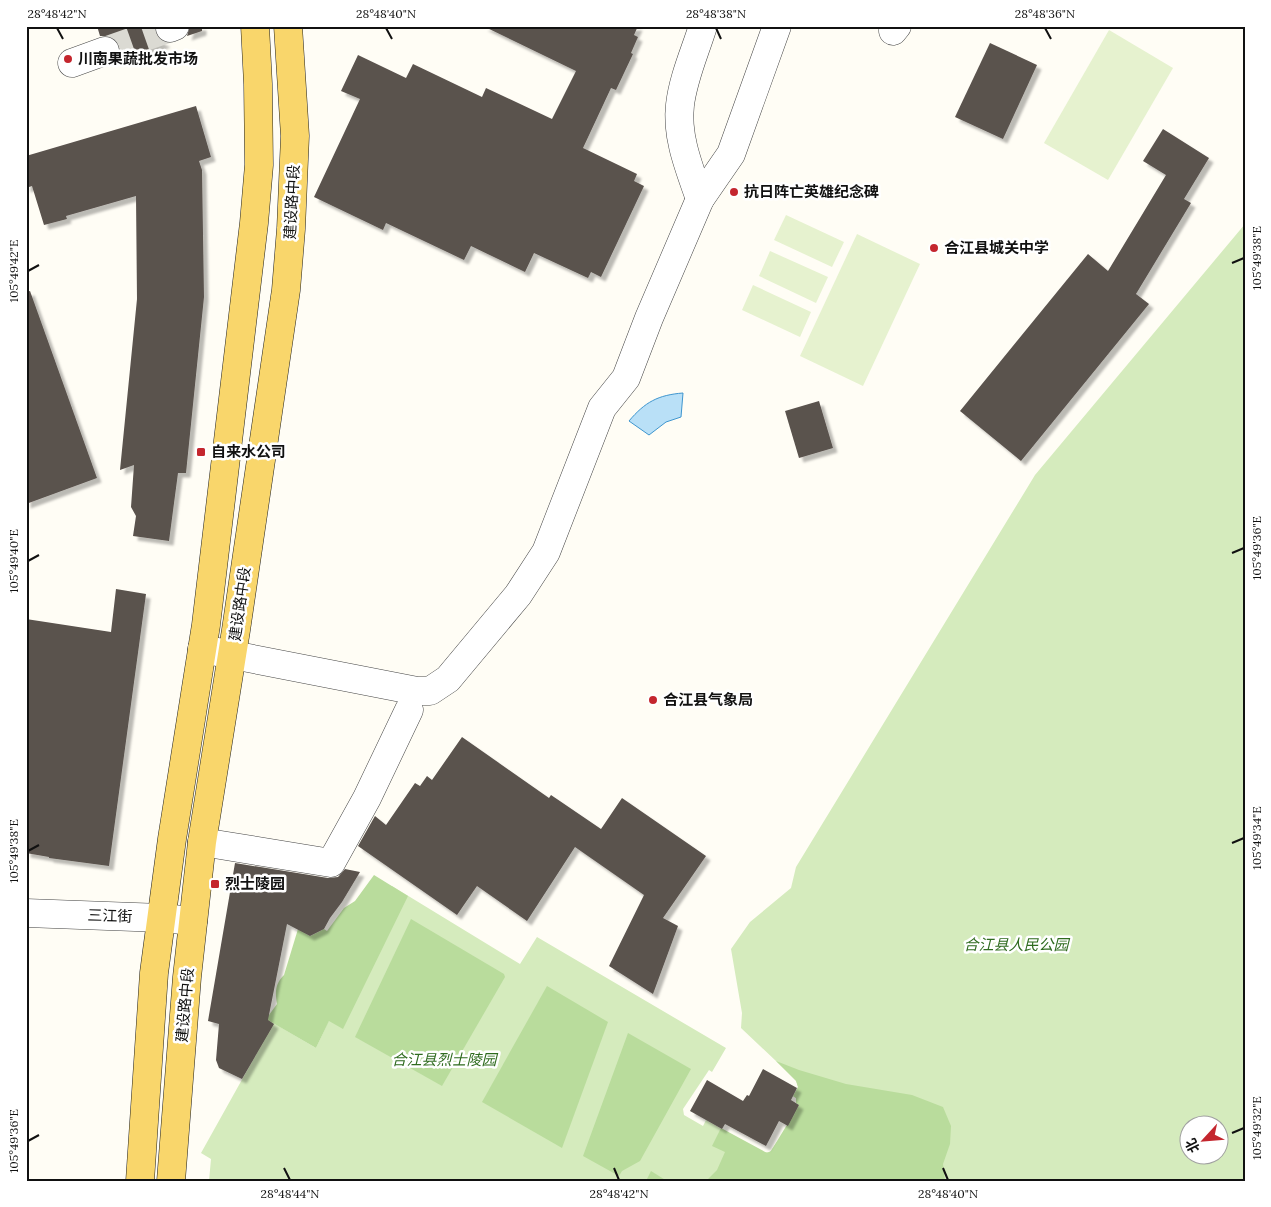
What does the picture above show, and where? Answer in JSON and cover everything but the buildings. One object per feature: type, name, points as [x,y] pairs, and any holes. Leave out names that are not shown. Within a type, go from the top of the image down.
[{"type":"main road","name":"建设路中段","points":[[140,1181],[154,974],[172,839],[202,650],[254,223],[259,166],[255,26]]},
{"type":"main road","name":"建设路中段","points":[[171,1181],[193,921],[202,842],[232,655],[286,290],[295,136],[288,26]]},
{"type":"street","points":[[700,199],[685,152],[680,125],[680,105],[685,82],[703,26]]},
{"type":"street","points":[[202,650],[417,691],[430,691],[448,679],[518,596],[546,552],[602,408],[626,378],[649,318],[700,199],[731,154],[777,26]]},
{"type":"street","points":[[72,62],[105,51]]},
{"type":"street","points":[[202,842],[331,862],[367,798],[409,710]]},
{"type":"street","name":"三江街","points":[[26,913],[162,918],[193,921]]},
{"type":"green space","points":[[1109,30],[1173,68],[1108,180],[1044,143]]},
{"type":"green space","points":[[786,215],[844,242],[832,267],[774,240]]},
{"type":"green space","name":"合江县人民公园","points":[[1245,224],[1245,1181],[209,1181],[211,1159],[201,1153],[259,1049],[251,1010],[316,1048],[392,886],[520,964],[537,937],[726,1048],[712,1072],[709,1070],[683,1109],[684,1115],[703,1126],[706,1120],[763,1152],[770,1152],[788,1126],[799,1105],[793,1096],[798,1087],[796,1080],[741,1028],[742,1013],[731,949],[750,922],[791,888],[796,867],[1035,475]]},
{"type":"green space","points":[[857,234],[920,264],[863,386],[800,356]]},
{"type":"green space","points":[[770,251],[828,277],[816,303],[759,276]]},
{"type":"green space","points":[[753,285],[811,312],[800,337],[742,310]]},
{"type":"green space","points":[[374,875],[408,896],[343,1029],[329,1021],[316,1048],[266,1019],[277,1004],[277,985],[284,975],[298,929],[310,936],[324,929],[327,931],[344,908],[355,901]]},
{"type":"green space","name":"合江县烈士陵园","points":[[411,919],[504,974],[505,977],[442,1086],[355,1037]]},
{"type":"green space","points":[[547,986],[608,1022],[562,1148],[482,1102]]},
{"type":"green space","points":[[628,1033],[691,1069],[640,1161],[622,1171],[619,1176],[583,1156]]},
{"type":"green space","points":[[776,1061],[846,1084],[912,1095],[943,1107],[951,1126],[950,1144],[943,1164],[945,1181],[732,1181],[717,1179],[708,1181],[717,1170],[725,1152],[712,1146],[721,1128],[767,1153],[771,1151],[799,1105],[793,1096],[798,1087],[796,1081]]},
{"type":"green space","points":[[651,1171],[667,1181],[646,1181]]},
{"type":"water","points":[[683,393],[681,417],[666,422],[649,435],[629,421],[647,404],[659,398]]},
{"type":"tunnel","points":[[105,51],[170,28]]},
{"type":"place","name":"川南果蔬批发市场","points":[[68,59]]},
{"type":"place","name":"抗日阵亡英雄纪念碑","points":[[734,192]]},
{"type":"place","name":"合江县城关中学","points":[[934,248]]},
{"type":"place","name":"自来水公司","points":[[201,452]]},
{"type":"place","name":"合江县气象局","points":[[653,700]]},
{"type":"place","name":"烈士陵园","points":[[215,884]]}]
